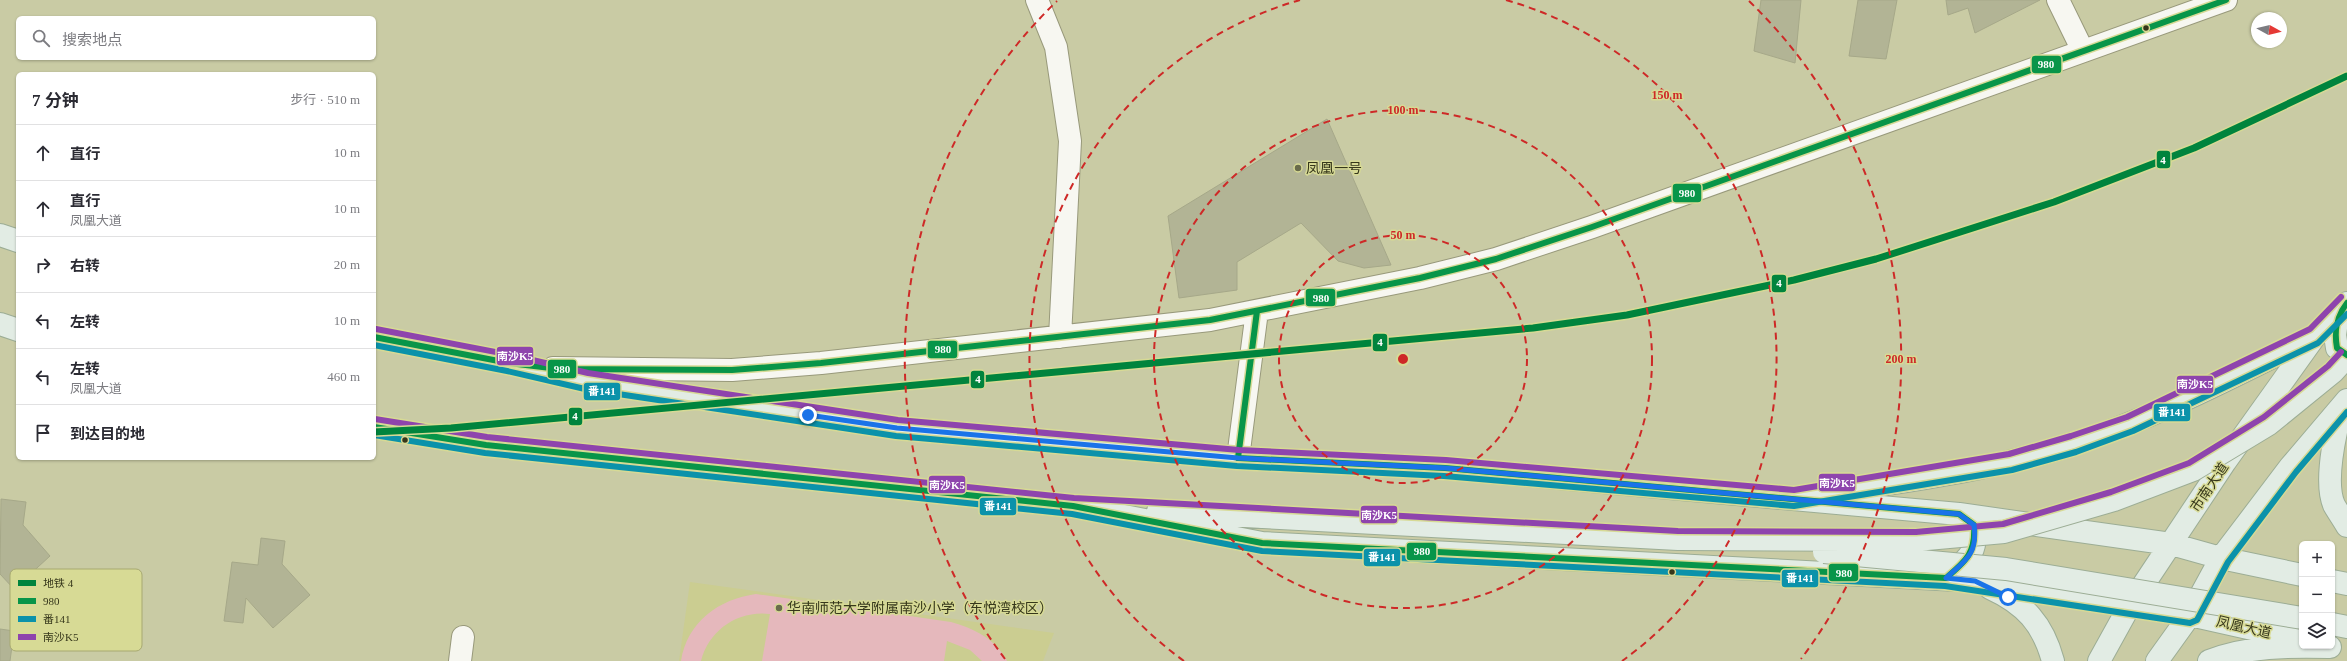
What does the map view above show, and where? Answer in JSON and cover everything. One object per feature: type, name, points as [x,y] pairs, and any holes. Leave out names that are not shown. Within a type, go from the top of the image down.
[{"type":"main road","points":[[0,235],[16,240]]},
{"type":"main road","points":[[1678,539],[1916,540],[2004,532],[2068,515],[2193,470],[2269,424],[2333,372],[2347,356],[2337,348],[2335,335],[2343,308]]},
{"type":"main road","name":"市南大道","points":[[2099,661],[2130,605],[2225,462],[2315,336],[2343,308]]},
{"type":"main road","points":[[0,324],[16,329]]},
{"type":"main road","points":[[1794,498],[2011,462],[2073,444],[2130,424],[2315,336]]},
{"type":"main road","points":[[376,337],[509,363],[586,381],[897,428],[1238,458],[1445,468],[1794,498],[1959,514],[2171,544],[2221,558],[2299,574]]},
{"type":"main road","points":[[2344,403],[2334,437],[2330,474],[2334,503],[2347,526]]},
{"type":"main road","points":[[2157,661],[2190,615],[2221,558],[2290,467],[2344,403]]},
{"type":"main road","name":"凤凰大道","points":[[376,427],[493,446],[1073,506],[1262,542],[1946,578],[1975,581],[2190,615],[2299,639]]},
{"type":"main road","points":[[1073,506],[1678,539],[2006,569],[2299,618]]},
{"type":"main road","points":[[1946,578],[1970,557],[1976,540],[1974,525],[1959,514]]},
{"type":"main road","points":[[1975,581],[2008,597],[2034,618],[2048,641],[2053,661]]},
{"type":"main road","points":[[2335,582],[2347,584]]},
{"type":"main road","points":[[2335,625],[2347,627]]},
{"type":"main road","points":[[2209,661],[2232,652],[2282,646],[2299,647]]},
{"type":"street","points":[[1037,0],[1056,47],[1070,141],[1060,337]]},
{"type":"street","points":[[2058,0],[2083,52]]},
{"type":"street","points":[[509,363],[559,369],[732,370],[1060,337],[1210,320],[1420,278],[1496,259],[1599,224],[2226,0]]},
{"type":"street","points":[[1238,458],[1257,311]]},
{"type":"street","points":[[460,661],[463,637]]},
{"type":"shaded area","name":"华南师范大学附属南沙小学（东悦湾校区）","points":[[690,582],[1054,633],[1043,661],[679,661]]},
{"type":"shaded area","name":"华南师范大学附属南沙小学（东悦湾校区）","points":[[756,594],[951,622],[975,631],[983,636],[997,646],[1007,661],[982,661],[970,650],[947,641],[944,661],[762,661],[770,614],[758,614],[747,615],[726,624],[711,640],[701,661],[681,661],[684,647],[690,635],[707,615],[730,601]]},
{"type":"building","points":[[1761,0],[1801,0],[1795,63],[1754,51]]},
{"type":"building","points":[[1858,0],[1897,0],[1886,59],[1849,56]]},
{"type":"building","points":[[1946,0],[2040,0],[1975,33],[1968,8],[1948,15]]},
{"type":"building","name":"凤凰一号","points":[[1327,119],[1391,265],[1364,268],[1338,261],[1301,223],[1237,262],[1237,290],[1179,298],[1168,216]]},
{"type":"building","points":[[1,499],[26,502],[23,525],[50,556],[36,569],[10,569],[10,585],[0,574]]},
{"type":"building","points":[[261,538],[285,541],[282,564],[310,595],[273,628],[246,598],[243,623],[224,621],[232,562],[258,565]]},
{"type":"building","points":[[0,629],[10,630],[10,651],[11,651],[10,661],[0,661]]},
{"type":"metro line","name":"4","points":[[376,432],[451,428],[1533,328],[1627,315],[1794,280],[1876,259],[2054,202],[2194,148],[2347,76]]},
{"type":"transit line","name":"980","points":[[376,337],[509,363],[559,369],[732,370],[821,363],[1210,320],[1420,278],[1496,259],[1592,227],[2226,0]]},
{"type":"transit line","name":"南沙K5","points":[[376,329],[511,355],[588,373],[898,420],[1239,450],[1446,460],[1794,490],[2009,454],[2071,436],[2127,417],[2310,329],[2341,297]]},
{"type":"transit line","name":"980","points":[[2347,303],[2340,314],[2336,330],[2337,348],[2347,355]]},
{"type":"transit line","name":"980","points":[[376,427],[486,445],[1073,506],[1262,543],[1946,578],[1964,561],[1971,550],[1974,525],[1959,514],[1445,468],[1238,458],[1257,311]]},
{"type":"transit line","name":"番141","points":[[376,345],[507,371],[585,389],[896,436],[1237,466],[1444,476],[1794,506],[2012,470],[2076,452],[2133,431],[2318,343],[2347,314]]},
{"type":"transit line","name":"南沙K5","points":[[376,419],[487,437],[1074,498],[1678,531],[1916,532],[2003,524],[2111,492],[2189,463],[2264,417],[2328,366],[2341,352]]},
{"type":"transit line","name":"番141","points":[[376,435],[485,453],[1072,514],[1262,551],[1945,586],[2190,623],[2197,620],[2228,562],[2296,472],[2347,412]]},
{"type":"place","name":"凤凰一号","points":[[1298,168]]},
{"type":"place","name":"华南师范大学附属南沙小学（东悦湾校区）","points":[[779,608]]},
{"type":"route","points":[[808,415],[897,428],[1238,458],[1445,468],[1794,498],[1959,514],[1974,525],[1976,540],[1970,557],[1946,578],[1975,581],[2008,597]]}]
